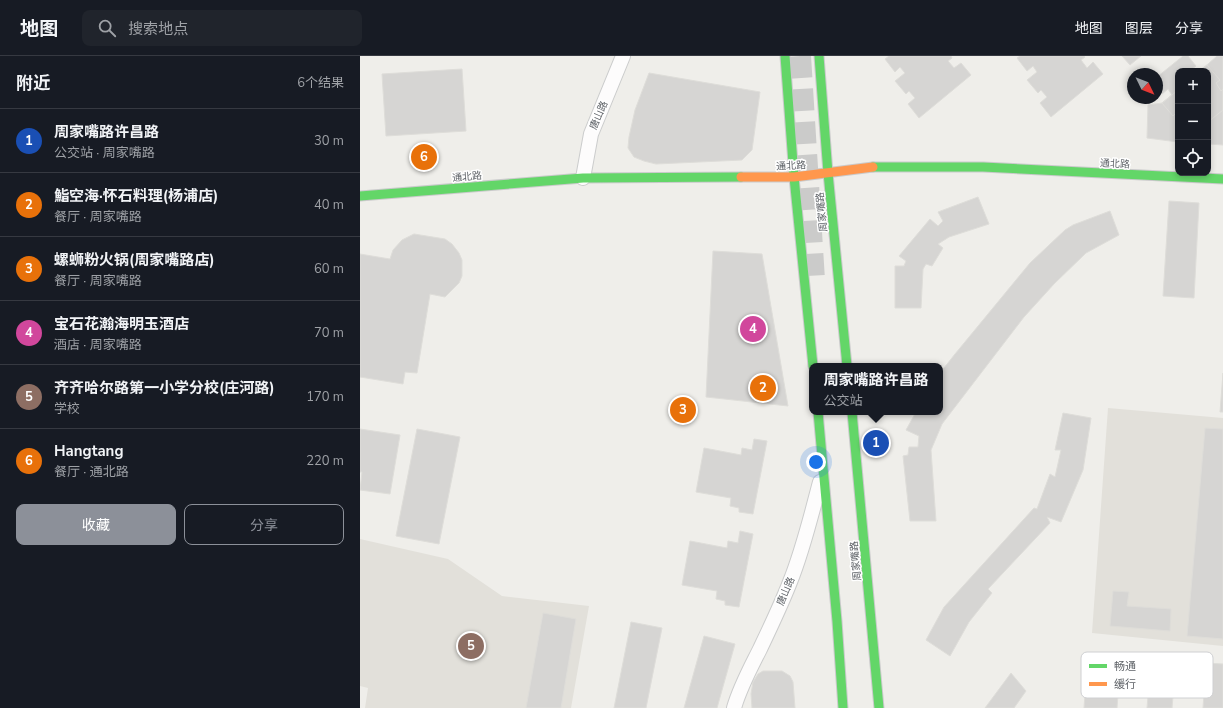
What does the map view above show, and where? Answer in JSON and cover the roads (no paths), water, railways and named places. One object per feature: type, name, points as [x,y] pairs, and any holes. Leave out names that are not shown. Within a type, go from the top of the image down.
[{"type":"main road","points":[[785,56],[794,177],[813,363]]},
{"type":"main road","name":"周家嘴路","points":[[819,56],[828,173],[847,363]]},
{"type":"main road","name":"通北路","points":[[360,196],[583,178],[794,177],[879,166],[982,167],[1223,179]]},
{"type":"main road","points":[[818,415],[838,621],[843,708]]},
{"type":"main road","name":"周家嘴路","points":[[852,415],[879,708]]},
{"type":"street","name":"唐山路","points":[[583,178],[590,134],[623,56]]},
{"type":"street","name":"唐山路","points":[[734,708],[748,672],[790,582],[808,529],[823,468]]},
{"type":"tunnel","points":[[800,56],[814,280]]},
{"type":"place","name":"Hangtang","points":[[424,157]]},
{"type":"place","name":"宝石花瀚海明玉酒店","points":[[753,329]]},
{"type":"place","name":"鮨空海·怀石料理(杨浦店)","points":[[763,388]]},
{"type":"place","name":"螺蛳粉火锅(周家嘴路店)","points":[[683,410]]},
{"type":"place","name":"周家嘴路许昌路","points":[[876,443]]},
{"type":"place","name":"齐齐哈尔路第一小学分校(庄河路)","points":[[471,646]]}]
